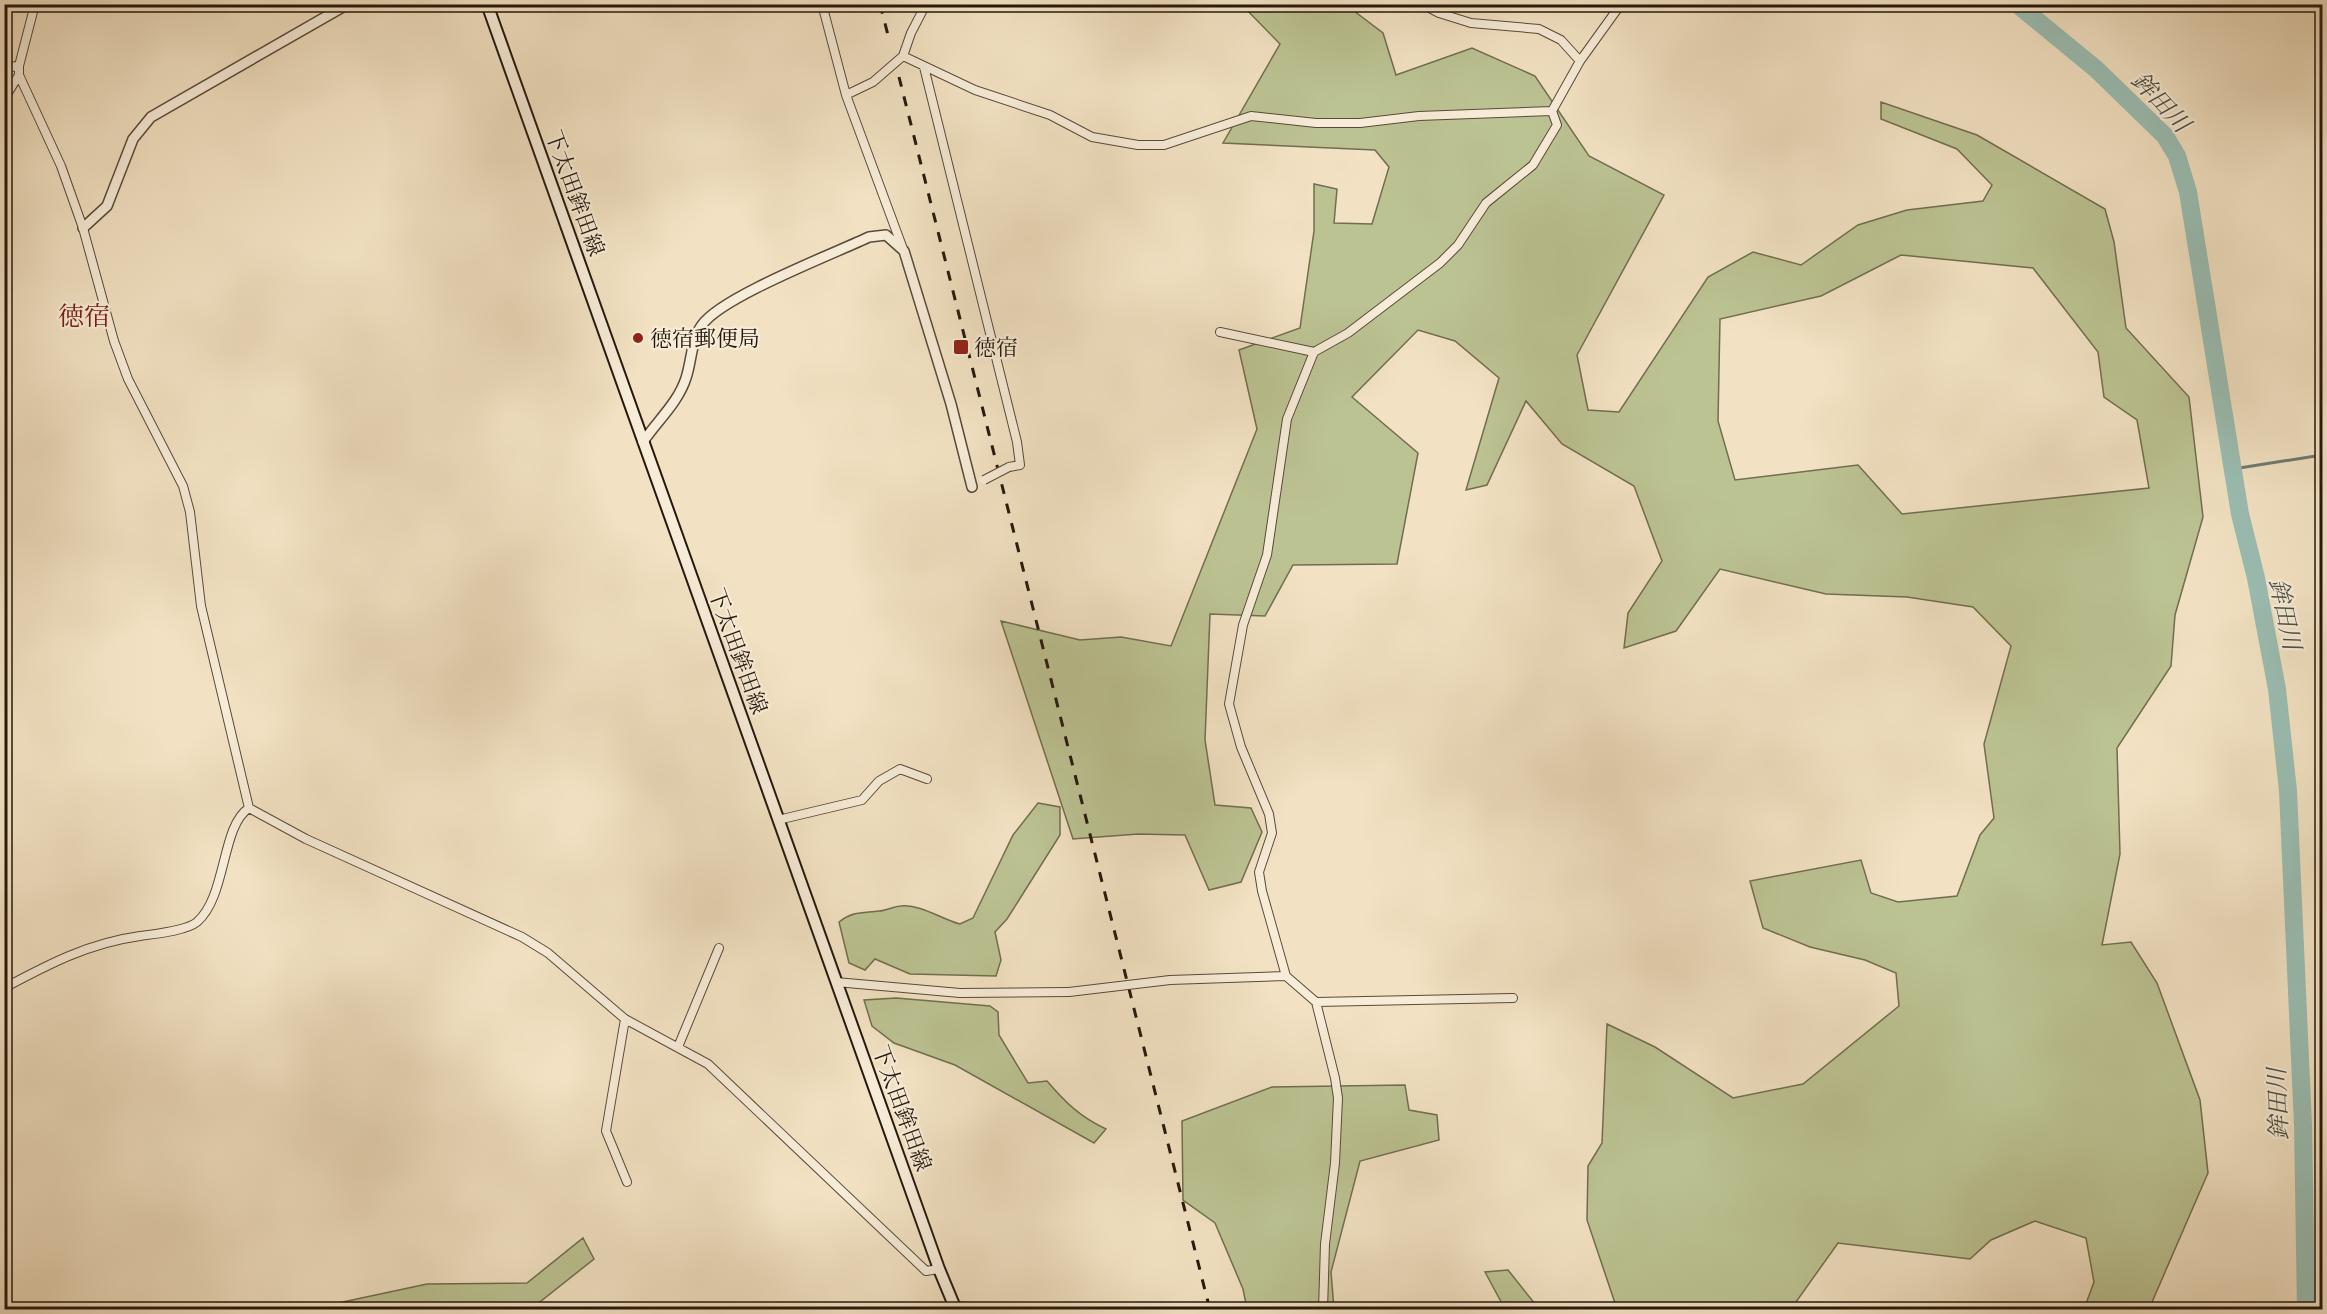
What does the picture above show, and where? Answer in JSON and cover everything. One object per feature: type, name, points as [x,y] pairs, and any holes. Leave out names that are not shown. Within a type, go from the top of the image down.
[{"type":"main road","name":"下太田鉾田線","points":[[487,4],[939,1269],[956,1308]]},
{"type":"street","points":[[35,4],[19,66],[20,75],[61,166],[83,228],[121,360],[183,486],[190,512],[201,606],[249,808],[306,839],[522,937],[548,953],[625,1019],[708,1064],[926,1271],[939,1269]]},
{"type":"street","points":[[83,228],[107,206],[133,139],[151,117],[348,4]]},
{"type":"street","points":[[822,4],[846,95],[904,251],[951,404],[972,487],[1009,467],[1020,465],[1017,442],[924,68]]},
{"type":"street","points":[[846,95],[873,81],[903,56],[911,33],[926,4]]},
{"type":"street","points":[[1422,4],[1471,23],[1503,24],[1539,29],[1561,40],[1580,61]]},
{"type":"street","points":[[1323,1310],[1322,1273],[1338,1098],[1316,1002],[1287,976],[1259,872],[1272,833],[1269,814],[1241,747],[1229,704],[1243,625],[1268,555],[1287,419],[1314,352],[1348,333],[1440,263],[1458,245],[1486,203],[1533,165],[1545,149],[1557,125],[1552,111],[1580,61],[1621,4]]},
{"type":"street","points":[[903,56],[924,68],[975,90],[1050,115],[1092,137],[1138,145],[1164,145],[1251,116],[1316,123],[1360,123],[1419,116],[1552,111]]},
{"type":"street","points":[[4,67],[19,66]]},
{"type":"street","points":[[4,99],[20,75]]},
{"type":"street","points":[[643,442],[675,402],[686,377],[690,355],[702,325],[722,306],[869,237],[886,235],[904,251]]},
{"type":"street","points":[[1220,332],[1314,352]]},
{"type":"street","points":[[778,820],[862,800],[879,781],[900,769],[927,779]]},
{"type":"street","points":[[4,988],[64,956],[112,940],[164,933],[196,923],[208,905],[220,879],[235,825],[241,813],[249,808]]},
{"type":"street","points":[[678,1047],[719,948]]},
{"type":"street","points":[[836,982],[960,993],[1069,992],[1170,980],[1287,976]]},
{"type":"street","points":[[1316,1002],[1514,998]]},
{"type":"street","points":[[625,1019],[606,1131],[627,1182]]},
{"type":"street","points":[[956,1308],[1027,1310]]},
{"type":"green space","points":[[1242,5],[1346,5],[1383,33],[1396,75],[1472,48],[1535,76],[1589,156],[1664,195],[1577,355],[1588,410],[1619,412],[1708,277],[1753,252],[1801,265],[1858,225],[1907,210],[1983,201],[1992,185],[1957,149],[1881,119],[1881,102],[1977,135],[2105,209],[2114,242],[2126,328],[2189,397],[2203,517],[2175,615],[2171,666],[2117,748],[2120,854],[2102,945],[2131,942],[2157,983],[2200,1100],[2208,1173],[2149,1309],[2084,1309],[2094,1282],[2086,1238],[2035,1221],[1991,1240],[1970,1259],[1838,1243],[1791,1309],[1617,1309],[1587,1220],[1588,1166],[1602,1143],[1607,1024],[1655,1047],[1733,1098],[1803,1084],[1899,1006],[1896,973],[1865,960],[1810,947],[1763,928],[1750,881],[1861,860],[1871,893],[1898,902],[1957,896],[1980,835],[1994,818],[1984,744],[2011,646],[1973,607],[1907,597],[1826,594],[1720,569],[1676,631],[1624,648],[1628,613],[1662,561],[1634,486],[1562,444],[1526,401],[1487,485],[1466,490],[1499,378],[1455,341],[1418,330],[1352,397],[1418,453],[1397,564],[1293,565],[1265,616],[1210,614],[1205,740],[1215,805],[1251,808],[1262,832],[1241,882],[1209,890],[1185,835],[1138,834],[1073,839],[1001,621],[1080,640],[1121,637],[1171,646],[1257,429],[1239,350],[1300,328],[1314,231],[1314,184],[1337,189],[1334,223],[1372,224],[1389,167],[1375,150],[1223,143],[1280,44]],"holes":[[[1901,255],[2033,268],[2098,352],[2104,397],[2137,420],[2149,488],[1902,514],[1858,465],[1735,480],[1718,421],[1720,319],[1821,296]]]},
{"type":"green space","points":[[1038,803],[1060,807],[1060,835],[1007,919],[995,932],[1001,960],[996,976],[910,974],[875,959],[865,970],[849,963],[839,922],[853,914],[908,906],[923,909],[960,924],[973,918],[1013,835]]},
{"type":"green space","points":[[896,998],[990,1006],[998,1012],[999,1035],[1028,1083],[1047,1081],[1074,1108],[1106,1129],[1094,1143],[955,1065],[894,1043],[872,1026],[864,1000]]},
{"type":"green space","points":[[1405,1085],[1409,1110],[1437,1115],[1439,1140],[1360,1161],[1331,1272],[1334,1309],[1247,1309],[1243,1289],[1215,1223],[1183,1200],[1182,1121],[1272,1087]]},
{"type":"green space","points":[[583,1238],[594,1259],[531,1309],[310,1309],[427,1284],[527,1283]]},
{"type":"green space","points":[[1508,1270],[1539,1309],[1505,1309],[1485,1272]]},
{"type":"waterway","name":"鉾田川","points":[[2017,4],[2096,69],[2165,136],[2177,156],[2188,192],[2240,514],[2256,578],[2277,689],[2288,791],[2303,1125],[2306,1310]]},
{"type":"waterway","points":[[2233,469],[2322,455]]},
{"type":"railway","points":[[880,4],[889,39]]},
{"type":"railway","points":[[899,77],[1210,1310]]},
{"type":"place","name":"徳宿郵便局","points":[[638,338]]},
{"type":"place","name":"徳宿","points":[[961,347]]},
{"type":"district","name":"徳宿","points":[[84,316]]}]
